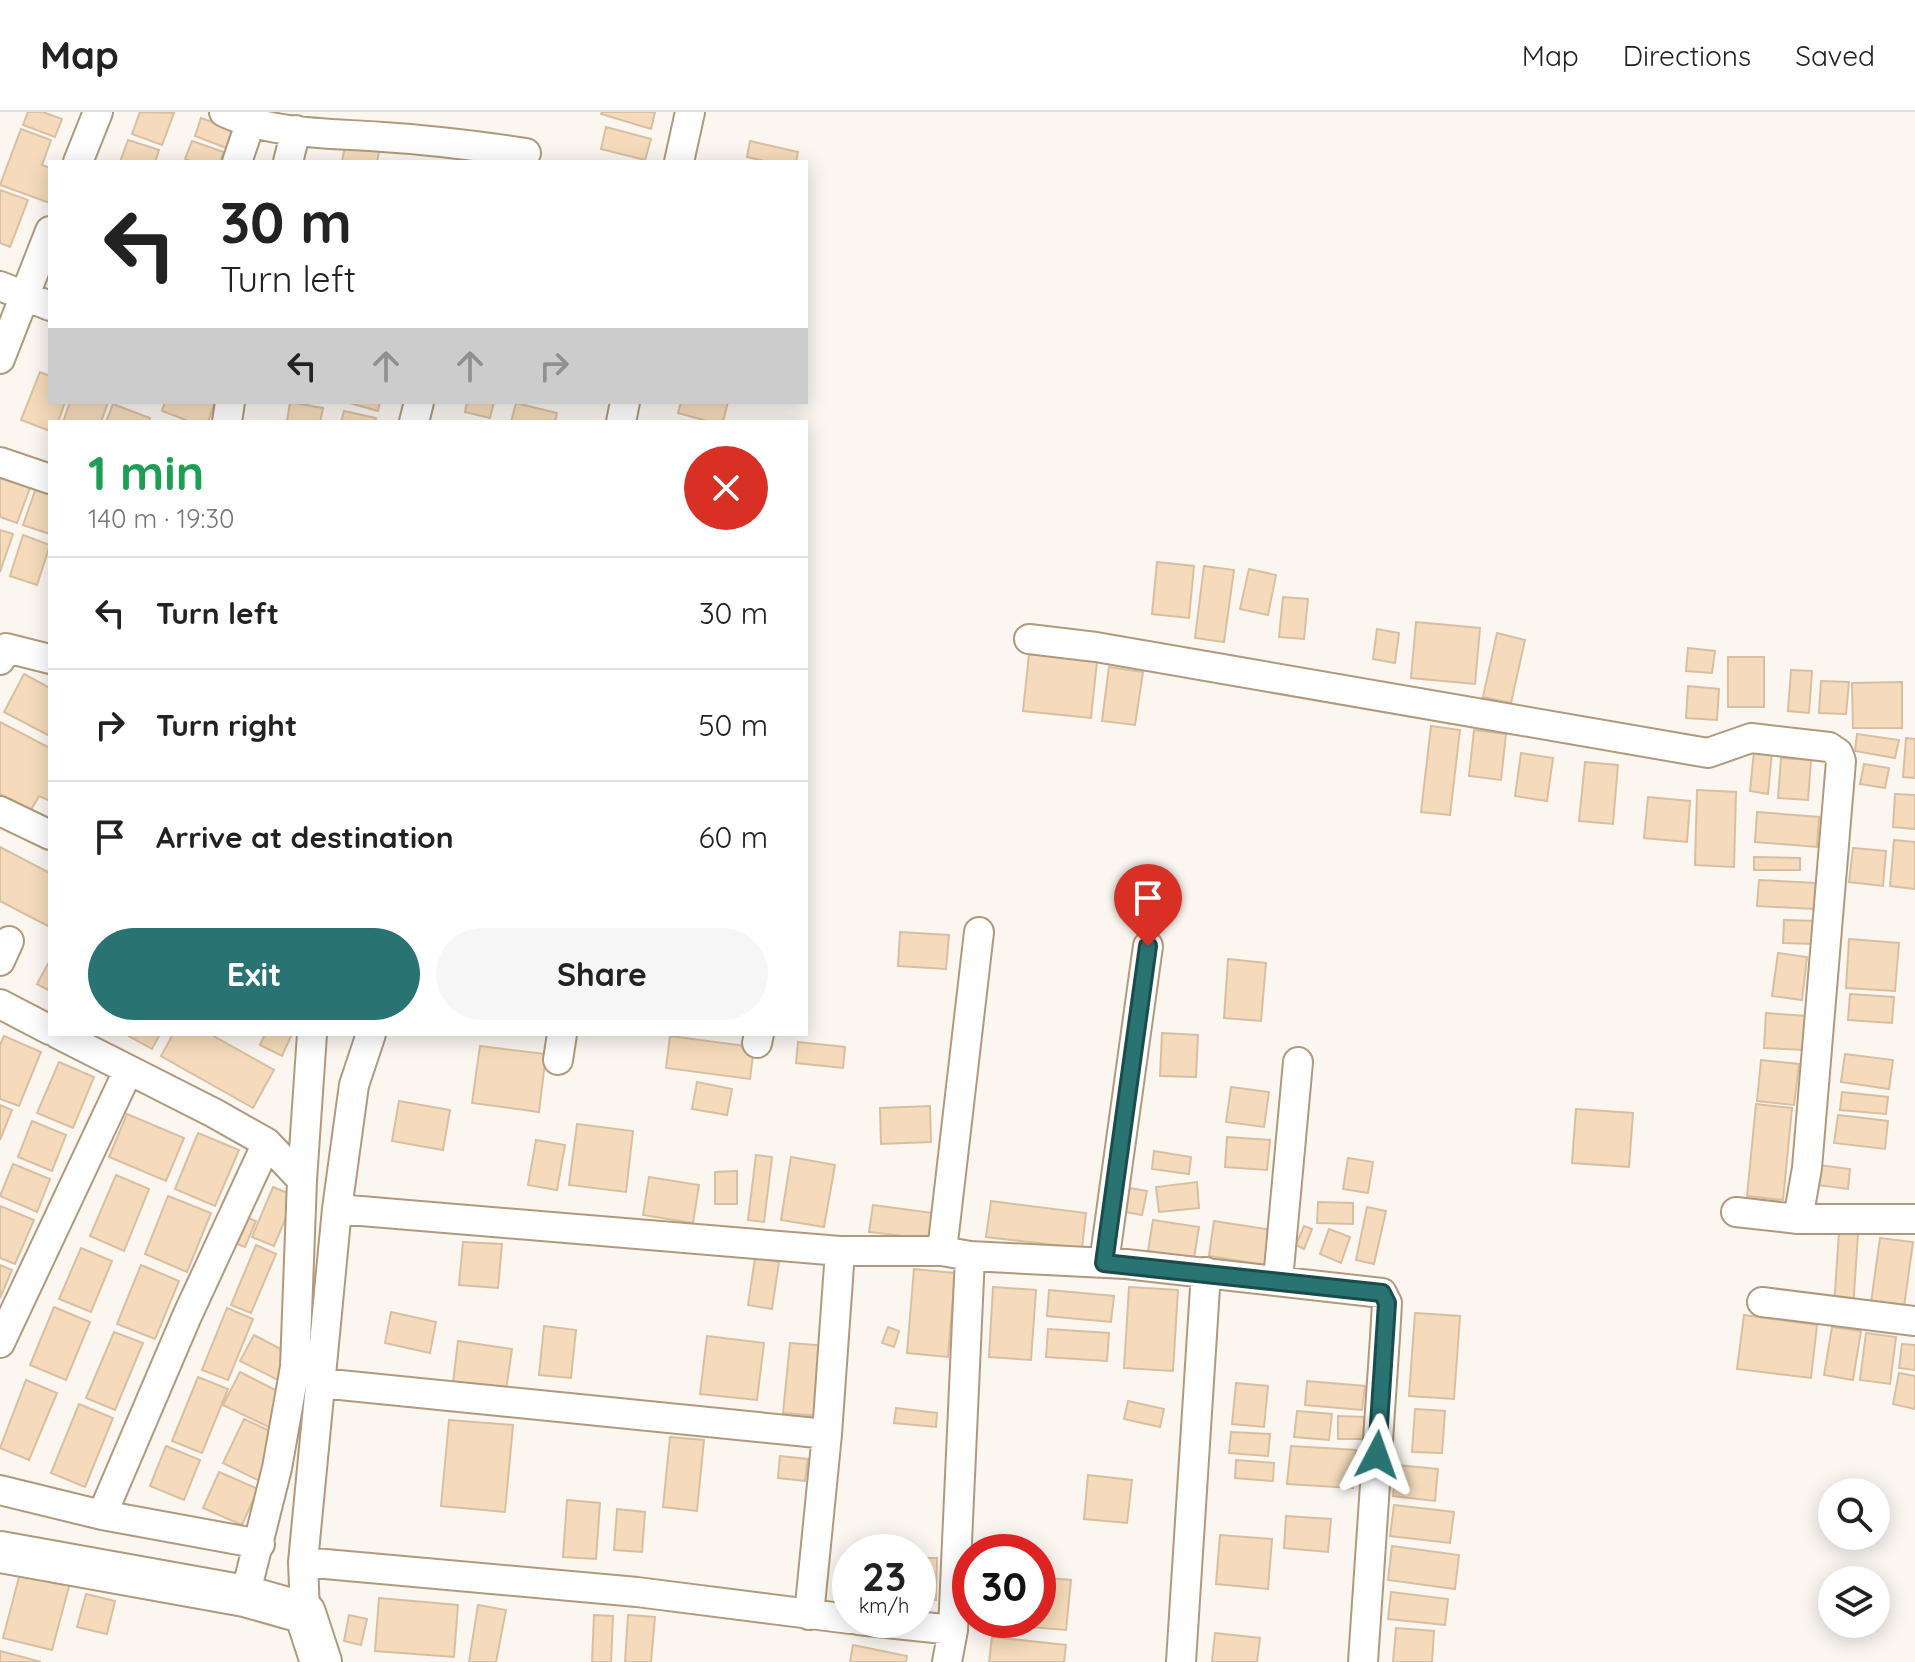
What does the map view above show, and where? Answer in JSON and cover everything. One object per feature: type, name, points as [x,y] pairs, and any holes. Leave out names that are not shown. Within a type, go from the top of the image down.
[{"type":"street","points":[[79,160],[98,112]]},
{"type":"street","points":[[224,112],[250,124],[453,152],[526,153]]},
{"type":"street","points":[[679,160],[690,112]]},
{"type":"street","points":[[238,160],[250,124]]},
{"type":"street","points":[[288,160],[296,130]]},
{"type":"street","points":[[0,359],[48,236]]},
{"type":"street","points":[[0,462],[48,478]]},
{"type":"street","points":[[1029,639],[1112,650],[1708,753],[1751,738],[1829,747],[1838,753],[1841,761],[1807,1168],[1798,1219]]},
{"type":"street","points":[[2,651],[48,659]]},
{"type":"street","points":[[2,651],[48,673]]},
{"type":"street","points":[[0,811],[48,834]]},
{"type":"street","points":[[942,1251],[979,932]]},
{"type":"street","points":[[1104,1263],[1148,946]]},
{"type":"street","points":[[0,1004],[48,1029]]},
{"type":"street","points":[[62,1036],[267,1143],[302,1180]]},
{"type":"street","points":[[245,1596],[277,1468],[295,1367],[302,1180],[312,1036]]},
{"type":"street","points":[[321,1662],[305,1613],[303,1562],[337,1209],[354,1085],[370,1036]]},
{"type":"street","points":[[1278,1280],[1298,1062]]},
{"type":"street","points":[[0,1343],[128,1071]]},
{"type":"street","points":[[102,1515],[187,1316],[267,1143]]},
{"type":"street","points":[[337,1209],[840,1251],[942,1251],[970,1256],[1104,1263],[1382,1293],[1387,1303],[1363,1662]]},
{"type":"street","points":[[1736,1212],[1798,1219],[1915,1219]]},
{"type":"street","points":[[809,1615],[827,1434],[840,1251]]},
{"type":"street","points":[[957,1534],[970,1256]]},
{"type":"street","points":[[1181,1662],[1206,1272]]},
{"type":"street","points":[[1762,1302],[1915,1321]]},
{"type":"street","points":[[320,1383],[827,1434]]},
{"type":"street","points":[[0,1490],[102,1515],[260,1544]]},
{"type":"street","points":[[0,1552],[245,1596],[305,1613]]},
{"type":"street","points":[[303,1562],[637,1592],[832,1617]]},
{"type":"street","points":[[947,1662],[952,1635]]},
{"type":"building","points":[[28,112],[43,112],[62,119],[55,137],[23,125]]},
{"type":"building","points":[[140,112],[174,113],[162,145],[132,134]]},
{"type":"building","points":[[602,112],[655,112],[651,129]]},
{"type":"building","points":[[201,118],[232,129],[226,148],[195,136]]},
{"type":"building","points":[[606,127],[651,139],[645,160],[601,149]]},
{"type":"building","points":[[21,129],[51,140],[42,165],[48,167],[48,202],[0,185]]},
{"type":"building","points":[[128,140],[159,150],[156,160],[121,160]]},
{"type":"building","points":[[192,141],[224,152],[221,160],[185,159]]},
{"type":"building","points":[[750,141],[798,152],[796,160],[747,157]]},
{"type":"building","points":[[345,146],[379,152],[377,160],[342,160]]},
{"type":"building","points":[[0,190],[28,200],[10,247],[0,243]]},
{"type":"building","points":[[40,372],[48,375],[48,404],[64,404],[59,420],[48,420],[48,430],[21,420]]},
{"type":"building","points":[[69,404],[107,404],[102,420],[64,420]]},
{"type":"building","points":[[113,404],[150,418],[150,420],[107,420]]},
{"type":"building","points":[[164,404],[214,404],[209,420],[186,420],[162,411]]},
{"type":"building","points":[[290,404],[323,408],[320,420],[287,420]]},
{"type":"building","points":[[353,404],[380,404],[378,411]]},
{"type":"building","points":[[467,404],[494,404],[490,418],[465,412]]},
{"type":"building","points":[[516,404],[557,413],[555,420],[512,420]]},
{"type":"building","points":[[680,404],[728,404],[724,420],[704,420],[678,413]]},
{"type":"building","points":[[344,411],[376,418],[376,420],[342,420]]},
{"type":"building","points":[[0,474],[31,485],[17,523],[0,517]]},
{"type":"building","points":[[36,488],[48,493],[48,533],[23,525]]},
{"type":"building","points":[[0,530],[13,534],[0,572]]},
{"type":"building","points":[[23,535],[48,544],[37,585],[10,576]]},
{"type":"building","points":[[1157,562],[1194,566],[1189,618],[1152,614]]},
{"type":"building","points":[[1204,566],[1234,570],[1224,642],[1195,638]]},
{"type":"building","points":[[1249,569],[1276,575],[1268,615],[1240,609]]},
{"type":"building","points":[[1283,597],[1308,599],[1304,639],[1279,637]]},
{"type":"building","points":[[1416,622],[1480,628],[1475,684],[1411,678]]},
{"type":"building","points":[[1377,629],[1399,633],[1395,663],[1373,659]]},
{"type":"building","points":[[1497,633],[1525,640],[1511,703],[1483,697]]},
{"type":"building","points":[[1688,648],[1715,651],[1712,673],[1686,671]]},
{"type":"building","points":[[1029,654],[1097,661],[1091,718],[1023,711]]},
{"type":"building","points":[[1728,657],[1764,657],[1764,707],[1728,707]]},
{"type":"building","points":[[1109,667],[1143,672],[1135,725],[1102,721]]},
{"type":"building","points":[[1791,670],[1812,671],[1809,713],[1788,711]]},
{"type":"building","points":[[24,674],[48,687],[48,735],[4,712]]},
{"type":"building","points":[[1821,681],[1849,682],[1846,714],[1819,713]]},
{"type":"building","points":[[1902,682],[1902,728],[1853,728],[1852,683]]},
{"type":"building","points":[[1688,686],[1719,689],[1717,720],[1686,718]]},
{"type":"building","points":[[0,722],[48,747],[48,800],[39,796],[31,810],[0,794]]},
{"type":"building","points":[[1431,726],[1460,730],[1450,815],[1421,812]]},
{"type":"building","points":[[1474,730],[1506,734],[1501,780],[1469,776]]},
{"type":"building","points":[[1857,734],[1899,740],[1895,758],[1855,751]]},
{"type":"building","points":[[1906,738],[1915,739],[1915,778],[1903,777]]},
{"type":"building","points":[[1754,751],[1772,752],[1768,794],[1750,791]]},
{"type":"building","points":[[1521,753],[1553,758],[1547,801],[1515,796]]},
{"type":"building","points":[[1781,758],[1811,760],[1808,800],[1778,798]]},
{"type":"building","points":[[1585,762],[1618,765],[1613,824],[1579,821]]},
{"type":"building","points":[[1864,764],[1889,768],[1885,788],[1860,784]]},
{"type":"building","points":[[1697,790],[1736,792],[1734,867],[1695,865]]},
{"type":"building","points":[[1895,794],[1915,795],[1915,829],[1893,827]]},
{"type":"building","points":[[1648,797],[1690,801],[1687,842],[1644,838]]},
{"type":"building","points":[[1757,812],[1819,817],[1817,847],[1755,842]]},
{"type":"building","points":[[1894,840],[1915,842],[1915,889],[1890,886]]},
{"type":"building","points":[[0,847],[48,872],[48,926],[0,901]]},
{"type":"building","points":[[1853,848],[1886,851],[1883,886],[1849,882]]},
{"type":"building","points":[[1754,857],[1800,858],[1800,870],[1754,870]]},
{"type":"building","points":[[1759,880],[1816,883],[1814,909],[1757,906]]},
{"type":"building","points":[[1784,920],[1816,921],[1815,944],[1783,943]]},
{"type":"building","points":[[900,932],[949,935],[946,969],[898,966]]},
{"type":"building","points":[[1849,939],[1899,943],[1895,991],[1846,988]]},
{"type":"building","points":[[1778,953],[1807,957],[1802,1000],[1772,996]]},
{"type":"building","points":[[1228,959],[1266,963],[1261,1021],[1224,1018]]},
{"type":"building","points":[[48,964],[48,990],[37,984]]},
{"type":"building","points":[[1850,994],[1894,997],[1892,1023],[1848,1020]]},
{"type":"building","points":[[1766,1013],[1807,1016],[1804,1050],[1764,1048]]},
{"type":"building","points":[[1162,1033],[1198,1035],[1196,1077],[1160,1076]]},
{"type":"building","points":[[4,1036],[41,1052],[19,1106],[0,1099],[0,1045]]},
{"type":"building","points":[[129,1036],[159,1036],[152,1049]]},
{"type":"building","points":[[172,1036],[214,1036],[274,1070],[253,1108],[161,1056]]},
{"type":"building","points":[[264,1036],[291,1036],[282,1056],[260,1045]]},
{"type":"building","points":[[670,1036],[754,1047],[750,1079],[666,1068]]},
{"type":"building","points":[[798,1042],[845,1047],[843,1068],[796,1063]]},
{"type":"building","points":[[480,1046],[546,1054],[539,1112],[472,1103]]},
{"type":"building","points":[[1845,1054],[1893,1060],[1889,1089],[1841,1082]]},
{"type":"building","points":[[1761,1060],[1799,1064],[1794,1105],[1757,1101]]},
{"type":"building","points":[[59,1062],[94,1077],[73,1128],[37,1113]]},
{"type":"building","points":[[697,1082],[732,1089],[727,1115],[692,1109]]},
{"type":"building","points":[[1231,1087],[1269,1092],[1264,1127],[1226,1122]]},
{"type":"building","points":[[1842,1092],[1888,1097],[1886,1114],[1840,1110]]},
{"type":"building","points":[[399,1101],[450,1110],[443,1150],[392,1141]]},
{"type":"building","points":[[1756,1104],[1792,1108],[1783,1200],[1747,1196]]},
{"type":"building","points":[[0,1105],[12,1110],[0,1140]]},
{"type":"building","points":[[930,1106],[931,1142],[881,1144],[880,1108]]},
{"type":"building","points":[[1576,1109],[1633,1113],[1629,1167],[1572,1163]]},
{"type":"building","points":[[127,1114],[184,1138],[166,1181],[109,1157]]},
{"type":"building","points":[[1838,1115],[1888,1121],[1885,1149],[1834,1143]]},
{"type":"building","points":[[32,1121],[66,1135],[52,1171],[18,1157]]},
{"type":"building","points":[[577,1124],[633,1131],[626,1192],[569,1185]]},
{"type":"building","points":[[198,1133],[239,1150],[215,1206],[175,1189]]},
{"type":"building","points":[[1227,1137],[1270,1140],[1267,1170],[1225,1167]]},
{"type":"building","points":[[536,1140],[565,1145],[557,1190],[528,1185]]},
{"type":"building","points":[[1154,1151],[1191,1157],[1189,1174],[1152,1169]]},
{"type":"building","points":[[756,1155],[772,1157],[764,1222],[748,1220]]},
{"type":"building","points":[[791,1157],[835,1165],[824,1227],[781,1220]]},
{"type":"building","points":[[1348,1158],[1373,1162],[1368,1193],[1343,1189]]},
{"type":"building","points":[[13,1164],[50,1179],[37,1212],[0,1196]]},
{"type":"building","points":[[1819,1165],[1850,1169],[1848,1189],[1817,1185]]},
{"type":"building","points":[[737,1171],[737,1204],[715,1204],[715,1172]]},
{"type":"building","points":[[116,1175],[149,1189],[124,1251],[90,1236]]},
{"type":"building","points":[[649,1177],[699,1185],[693,1223],[643,1215]]},
{"type":"building","points":[[1197,1182],[1199,1208],[1159,1212],[1156,1187]]},
{"type":"building","points":[[273,1187],[295,1196],[274,1246],[252,1237]]},
{"type":"building","points":[[1130,1188],[1147,1191],[1142,1215],[1125,1212]]},
{"type":"building","points":[[168,1196],[211,1213],[187,1272],[145,1254]]},
{"type":"building","points":[[991,1201],[1086,1213],[1082,1248],[986,1237]]},
{"type":"building","points":[[1318,1202],[1353,1203],[1353,1224],[1317,1223]]},
{"type":"building","points":[[873,1205],[933,1213],[929,1239],[869,1232]]},
{"type":"building","points":[[0,1206],[34,1220],[15,1264],[0,1258]]},
{"type":"building","points":[[1367,1207],[1386,1211],[1374,1264],[1356,1260]]},
{"type":"building","points":[[248,1218],[256,1221],[245,1247],[237,1244]]},
{"type":"building","points":[[1153,1220],[1199,1227],[1194,1258],[1148,1251]]},
{"type":"building","points":[[1214,1221],[1272,1230],[1266,1265],[1209,1256]]},
{"type":"building","points":[[1304,1226],[1312,1229],[1304,1249],[1296,1245]]},
{"type":"building","points":[[1329,1229],[1350,1237],[1341,1263],[1320,1254]]},
{"type":"building","points":[[1839,1232],[1858,1234],[1853,1309],[1834,1307]]},
{"type":"building","points":[[1880,1238],[1913,1242],[1903,1314],[1870,1310]]},
{"type":"building","points":[[463,1242],[502,1244],[498,1288],[459,1285]]},
{"type":"building","points":[[256,1245],[276,1254],[251,1313],[231,1305]]},
{"type":"building","points":[[81,1248],[112,1261],[91,1312],[59,1299]]},
{"type":"building","points":[[755,1258],[779,1262],[772,1309],[748,1305]]},
{"type":"building","points":[[0,1265],[12,1270],[0,1298]]},
{"type":"building","points":[[141,1265],[179,1281],[155,1339],[117,1324]]},
{"type":"building","points":[[914,1269],[955,1273],[948,1357],[907,1353]]},
{"type":"building","points":[[993,1287],[1036,1290],[1031,1360],[989,1357]]},
{"type":"building","points":[[1129,1287],[1178,1290],[1173,1371],[1124,1368]]},
{"type":"building","points":[[1049,1290],[1114,1296],[1111,1322],[1047,1316]]},
{"type":"building","points":[[54,1307],[90,1322],[66,1380],[30,1365]]},
{"type":"building","points":[[227,1308],[253,1319],[228,1380],[202,1370]]},
{"type":"building","points":[[391,1312],[436,1322],[430,1353],[385,1343]]},
{"type":"building","points":[[1415,1313],[1460,1316],[1454,1399],[1409,1396]]},
{"type":"building","points":[[1744,1315],[1817,1325],[1811,1378],[1737,1369]]},
{"type":"building","points":[[544,1326],[576,1330],[571,1378],[539,1375]]},
{"type":"building","points":[[888,1327],[899,1331],[894,1347],[882,1343]]},
{"type":"building","points":[[1832,1327],[1861,1331],[1853,1380],[1824,1375]]},
{"type":"building","points":[[1048,1329],[1109,1333],[1107,1361],[1046,1357]]},
{"type":"building","points":[[114,1332],[143,1343],[115,1410],[86,1398]]},
{"type":"building","points":[[1866,1333],[1896,1337],[1890,1384],[1860,1380]]},
{"type":"building","points":[[254,1335],[292,1355],[280,1381],[240,1361]]},
{"type":"building","points":[[707,1336],[764,1343],[757,1400],[700,1394]]},
{"type":"building","points":[[458,1341],[512,1349],[506,1390],[453,1383]]},
{"type":"building","points":[[790,1343],[828,1346],[821,1416],[783,1413]]},
{"type":"building","points":[[1902,1344],[1915,1345],[1915,1370],[1899,1368]]},
{"type":"building","points":[[240,1372],[289,1397],[273,1429],[223,1405]]},
{"type":"building","points":[[1899,1373],[1915,1376],[1915,1409],[1893,1404]]},
{"type":"building","points":[[198,1377],[228,1389],[202,1453],[172,1441]]},
{"type":"building","points":[[26,1380],[57,1393],[29,1460],[0,1448]]},
{"type":"building","points":[[1307,1381],[1365,1386],[1362,1410],[1305,1405]]},
{"type":"building","points":[[1236,1383],[1268,1386],[1264,1427],[1232,1424]]},
{"type":"building","points":[[1128,1401],[1164,1409],[1160,1427],[1124,1419]]},
{"type":"building","points":[[79,1404],[113,1418],[85,1487],[51,1473]]},
{"type":"building","points":[[896,1408],[937,1413],[936,1427],[894,1423]]},
{"type":"building","points":[[1415,1409],[1445,1411],[1442,1453],[1412,1452]]},
{"type":"building","points":[[1297,1411],[1332,1414],[1329,1440],[1294,1437]]},
{"type":"building","points":[[1338,1416],[1364,1417],[1364,1439],[1338,1439]]},
{"type":"building","points":[[244,1419],[281,1436],[260,1481],[223,1463]]},
{"type":"building","points":[[449,1420],[513,1425],[505,1512],[441,1506]]},
{"type":"building","points":[[1231,1432],[1270,1434],[1268,1456],[1229,1453]]},
{"type":"building","points":[[670,1437],[704,1440],[697,1511],[663,1507]]},
{"type":"building","points":[[166,1446],[200,1460],[184,1500],[150,1486]]},
{"type":"building","points":[[1291,1446],[1356,1450],[1353,1488],[1287,1484]]},
{"type":"building","points":[[780,1456],[808,1459],[805,1481],[778,1478]]},
{"type":"building","points":[[1236,1460],[1274,1463],[1273,1481],[1235,1478]]},
{"type":"building","points":[[1396,1465],[1438,1469],[1435,1501],[1393,1496]]},
{"type":"building","points":[[219,1472],[258,1489],[242,1525],[203,1508]]},
{"type":"building","points":[[1088,1475],[1132,1480],[1127,1523],[1084,1519]]},
{"type":"building","points":[[567,1500],[600,1503],[596,1559],[563,1557]]},
{"type":"building","points":[[1394,1505],[1454,1512],[1450,1543],[1390,1536]]},
{"type":"building","points":[[617,1509],[645,1512],[642,1552],[614,1550]]},
{"type":"building","points":[[1286,1516],[1331,1519],[1328,1552],[1284,1548]]},
{"type":"building","points":[[1220,1535],[1272,1539],[1268,1589],[1216,1584]]},
{"type":"building","points":[[1392,1546],[1459,1555],[1455,1589],[1388,1580]]},
{"type":"building","points":[[22,1566],[71,1579],[52,1650],[3,1638]]},
{"type":"building","points":[[1056,1579],[1071,1580],[1066,1630],[1056,1629]]},
{"type":"building","points":[[1391,1592],[1448,1599],[1445,1625],[1388,1619]]},
{"type":"building","points":[[86,1594],[115,1601],[107,1634],[77,1627]]},
{"type":"building","points":[[379,1598],[458,1605],[454,1657],[375,1651]]},
{"type":"building","points":[[478,1605],[506,1610],[496,1662],[469,1662]]},
{"type":"building","points":[[349,1615],[367,1619],[361,1645],[344,1641]]},
{"type":"building","points":[[594,1615],[613,1616],[611,1662],[592,1662]]},
{"type":"building","points":[[628,1615],[655,1617],[651,1662],[625,1662]]},
{"type":"building","points":[[1396,1628],[1434,1631],[1432,1662],[1393,1662]]},
{"type":"building","points":[[1215,1633],[1260,1638],[1257,1662],[1212,1662]]},
{"type":"building","points":[[992,1638],[1066,1645],[1064,1662],[989,1662]]},
{"type":"building","points":[[853,1645],[907,1656],[906,1662],[850,1662]]},
{"type":"building","points":[[0,1651],[41,1662],[0,1662]]},
{"type":"route","points":[[1148,946],[1104,1263],[1382,1293],[1387,1303],[1377,1455]]}]
